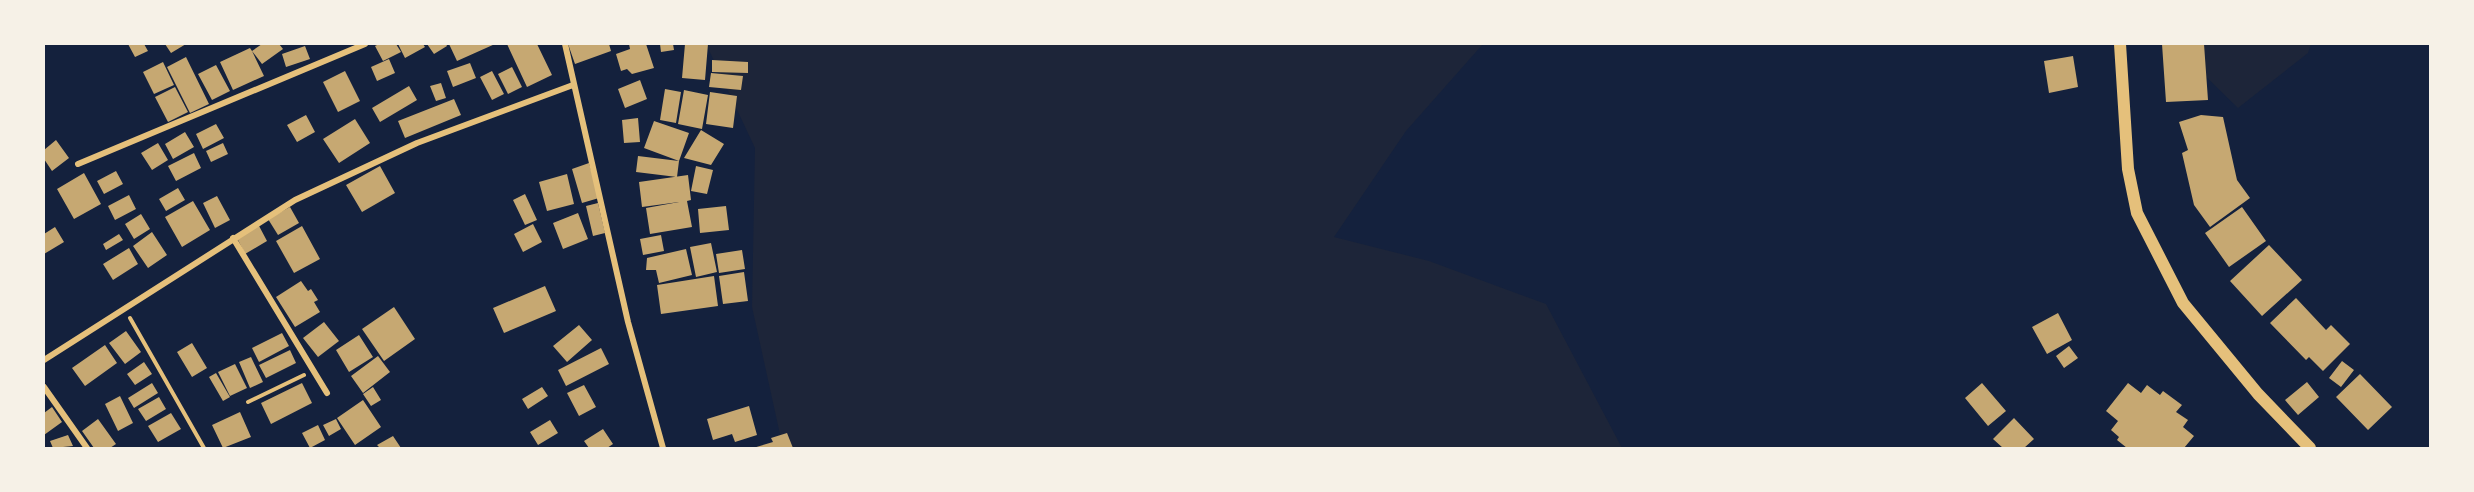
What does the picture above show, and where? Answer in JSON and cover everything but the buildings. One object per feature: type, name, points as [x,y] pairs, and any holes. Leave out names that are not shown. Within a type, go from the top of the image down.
[{"type":"main road","points":[[2120,44],[2128,169],[2137,213],[2183,303],[2258,394],[2310,448]]},
{"type":"street","points":[[78,164],[365,44]]},
{"type":"street","points":[[565,44],[628,322],[663,448]]},
{"type":"street","points":[[44,360],[295,200],[417,143],[573,85]]},
{"type":"street","points":[[233,238],[327,393]]},
{"type":"street","points":[[44,387],[87,448]]},
{"type":"path","points":[[125,308],[204,448]]},
{"type":"path","points":[[248,402],[313,371]]},
{"type":"shaded area","points":[[709,44],[1483,44],[1406,131],[1334,237],[1429,261],[1546,304],[1622,448],[783,448],[752,307],[755,148],[708,48]]},
{"type":"shaded area","points":[[2191,44],[2311,44],[2308,53],[2238,108],[2192,63]]}]
